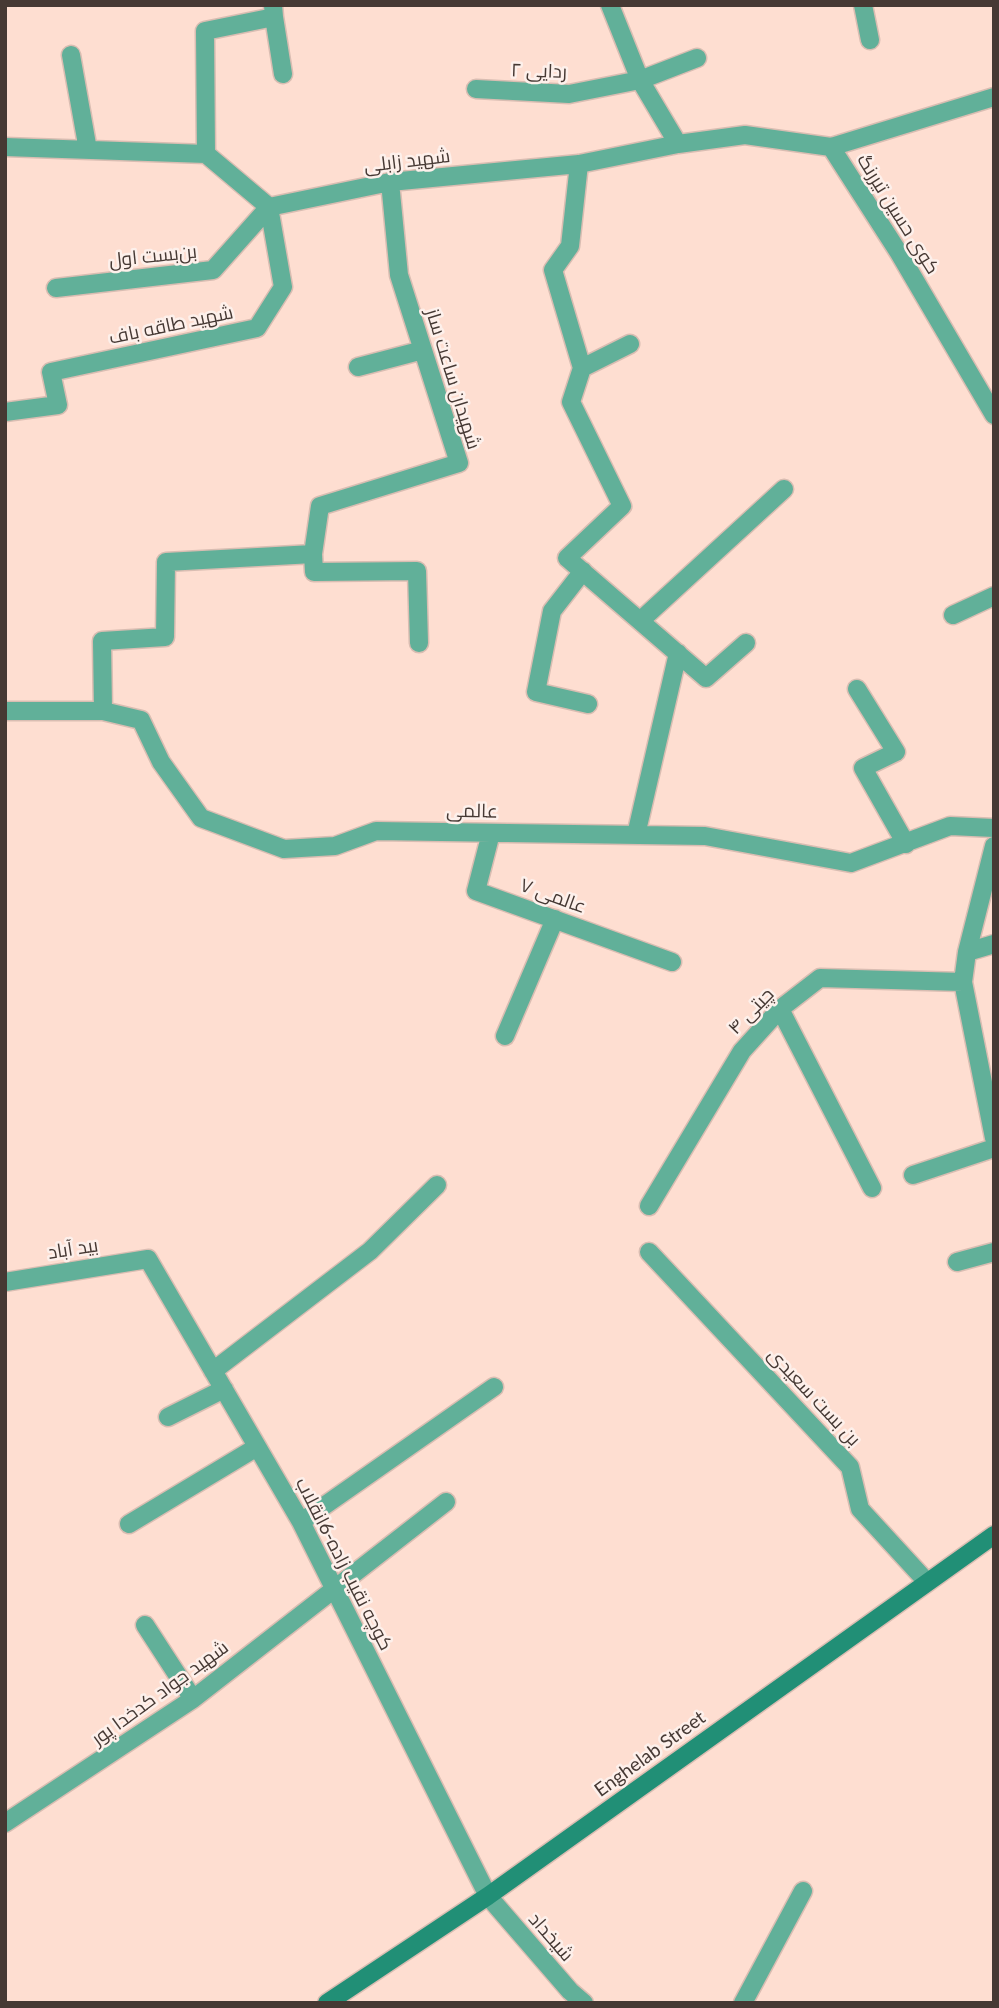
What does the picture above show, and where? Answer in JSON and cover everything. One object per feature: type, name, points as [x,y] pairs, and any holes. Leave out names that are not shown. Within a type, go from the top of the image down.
[{"type":"main road","name":"Enghelab Street","points":[[327,2003],[488,1896],[994,1535]]},
{"type":"street","points":[[610,5],[640,80],[678,144]]},
{"type":"street","points":[[863,5],[870,40]]},
{"type":"street","points":[[206,155],[205,32],[273,11],[283,74]]},
{"type":"street","points":[[71,55],[88,150]]},
{"type":"street","name":"ردایی ۲","points":[[476,89],[569,94],[640,80],[697,58]]},
{"type":"street","name":"کوی حسین تیررنگ","points":[[994,97],[831,147],[899,253],[994,415]]},
{"type":"street","name":"شهید زابلی","points":[[269,207],[390,182],[579,164],[678,144],[745,135],[831,147]]},
{"type":"street","points":[[5,148],[206,155],[269,207]]},
{"type":"street","points":[[579,164],[570,246],[553,270],[582,368],[571,402],[622,506],[567,558],[706,678],[746,643]]},
{"type":"street","name":"شهیدان ساعت ساز","points":[[313,554],[320,506],[459,463],[399,275],[390,182]]},
{"type":"street","name":"بن‌بست اول","points":[[56,288],[213,270],[269,207]]},
{"type":"street","name":"شهید طاقه باف","points":[[5,412],[58,405],[51,372],[257,328],[284,287],[269,207]]},
{"type":"street","points":[[582,368],[630,344]]},
{"type":"street","points":[[358,367],[423,351]]},
{"type":"street","points":[[640,621],[784,488]]},
{"type":"street","points":[[103,710],[103,641],[165,637],[166,562],[313,554],[314,572],[417,571],[419,643]]},
{"type":"street","points":[[583,571],[552,611],[536,692],[588,704]]},
{"type":"street","points":[[953,615],[994,596]]},
{"type":"street","points":[[636,835],[678,653]]},
{"type":"street","points":[[857,689],[896,752],[863,768],[906,844]]},
{"type":"street","name":"عالمی","points":[[5,711],[103,710],[141,720],[161,762],[201,818],[284,849],[335,846],[376,831],[705,836],[851,863],[950,826],[994,828]]},
{"type":"street","name":"عالمی ۷","points":[[491,833],[476,891],[672,962]]},
{"type":"street","points":[[994,846],[967,952],[963,982],[992,1111],[994,1138]]},
{"type":"street","points":[[505,1037],[555,919]]},
{"type":"street","points":[[967,952],[994,944]]},
{"type":"street","name":"چیتی ۴","points":[[649,1206],[741,1051],[780,1009],[820,978],[963,982]]},
{"type":"street","points":[[780,1009],[872,1188]]},
{"type":"street","points":[[914,1175],[994,1149]]},
{"type":"street","points":[[213,1371],[370,1251],[437,1185]]},
{"type":"street","name":"بن بست سعیدی","points":[[649,1252],[850,1467],[860,1509],[927,1582]]},
{"type":"street","points":[[957,1262],[994,1252]]},
{"type":"street","name":"کوچه نقیب زاده-6انقلاب","points":[[148,1259],[301,1522],[488,1896]]},
{"type":"street","name":"بید آباد","points":[[5,1282],[148,1259]]},
{"type":"street","points":[[301,1522],[495,1387]]},
{"type":"street","points":[[168,1417],[224,1389]]},
{"type":"street","points":[[130,1524],[257,1447]]},
{"type":"street","name":"شهید جواد کدخدا پور","points":[[5,1823],[193,1699],[333,1587],[446,1502]]},
{"type":"street","points":[[145,1625],[193,1699]]},
{"type":"street","points":[[743,2003],[803,1891]]},
{"type":"street","name":"شیخداد","points":[[488,1896],[570,1991],[584,2003]]}]
